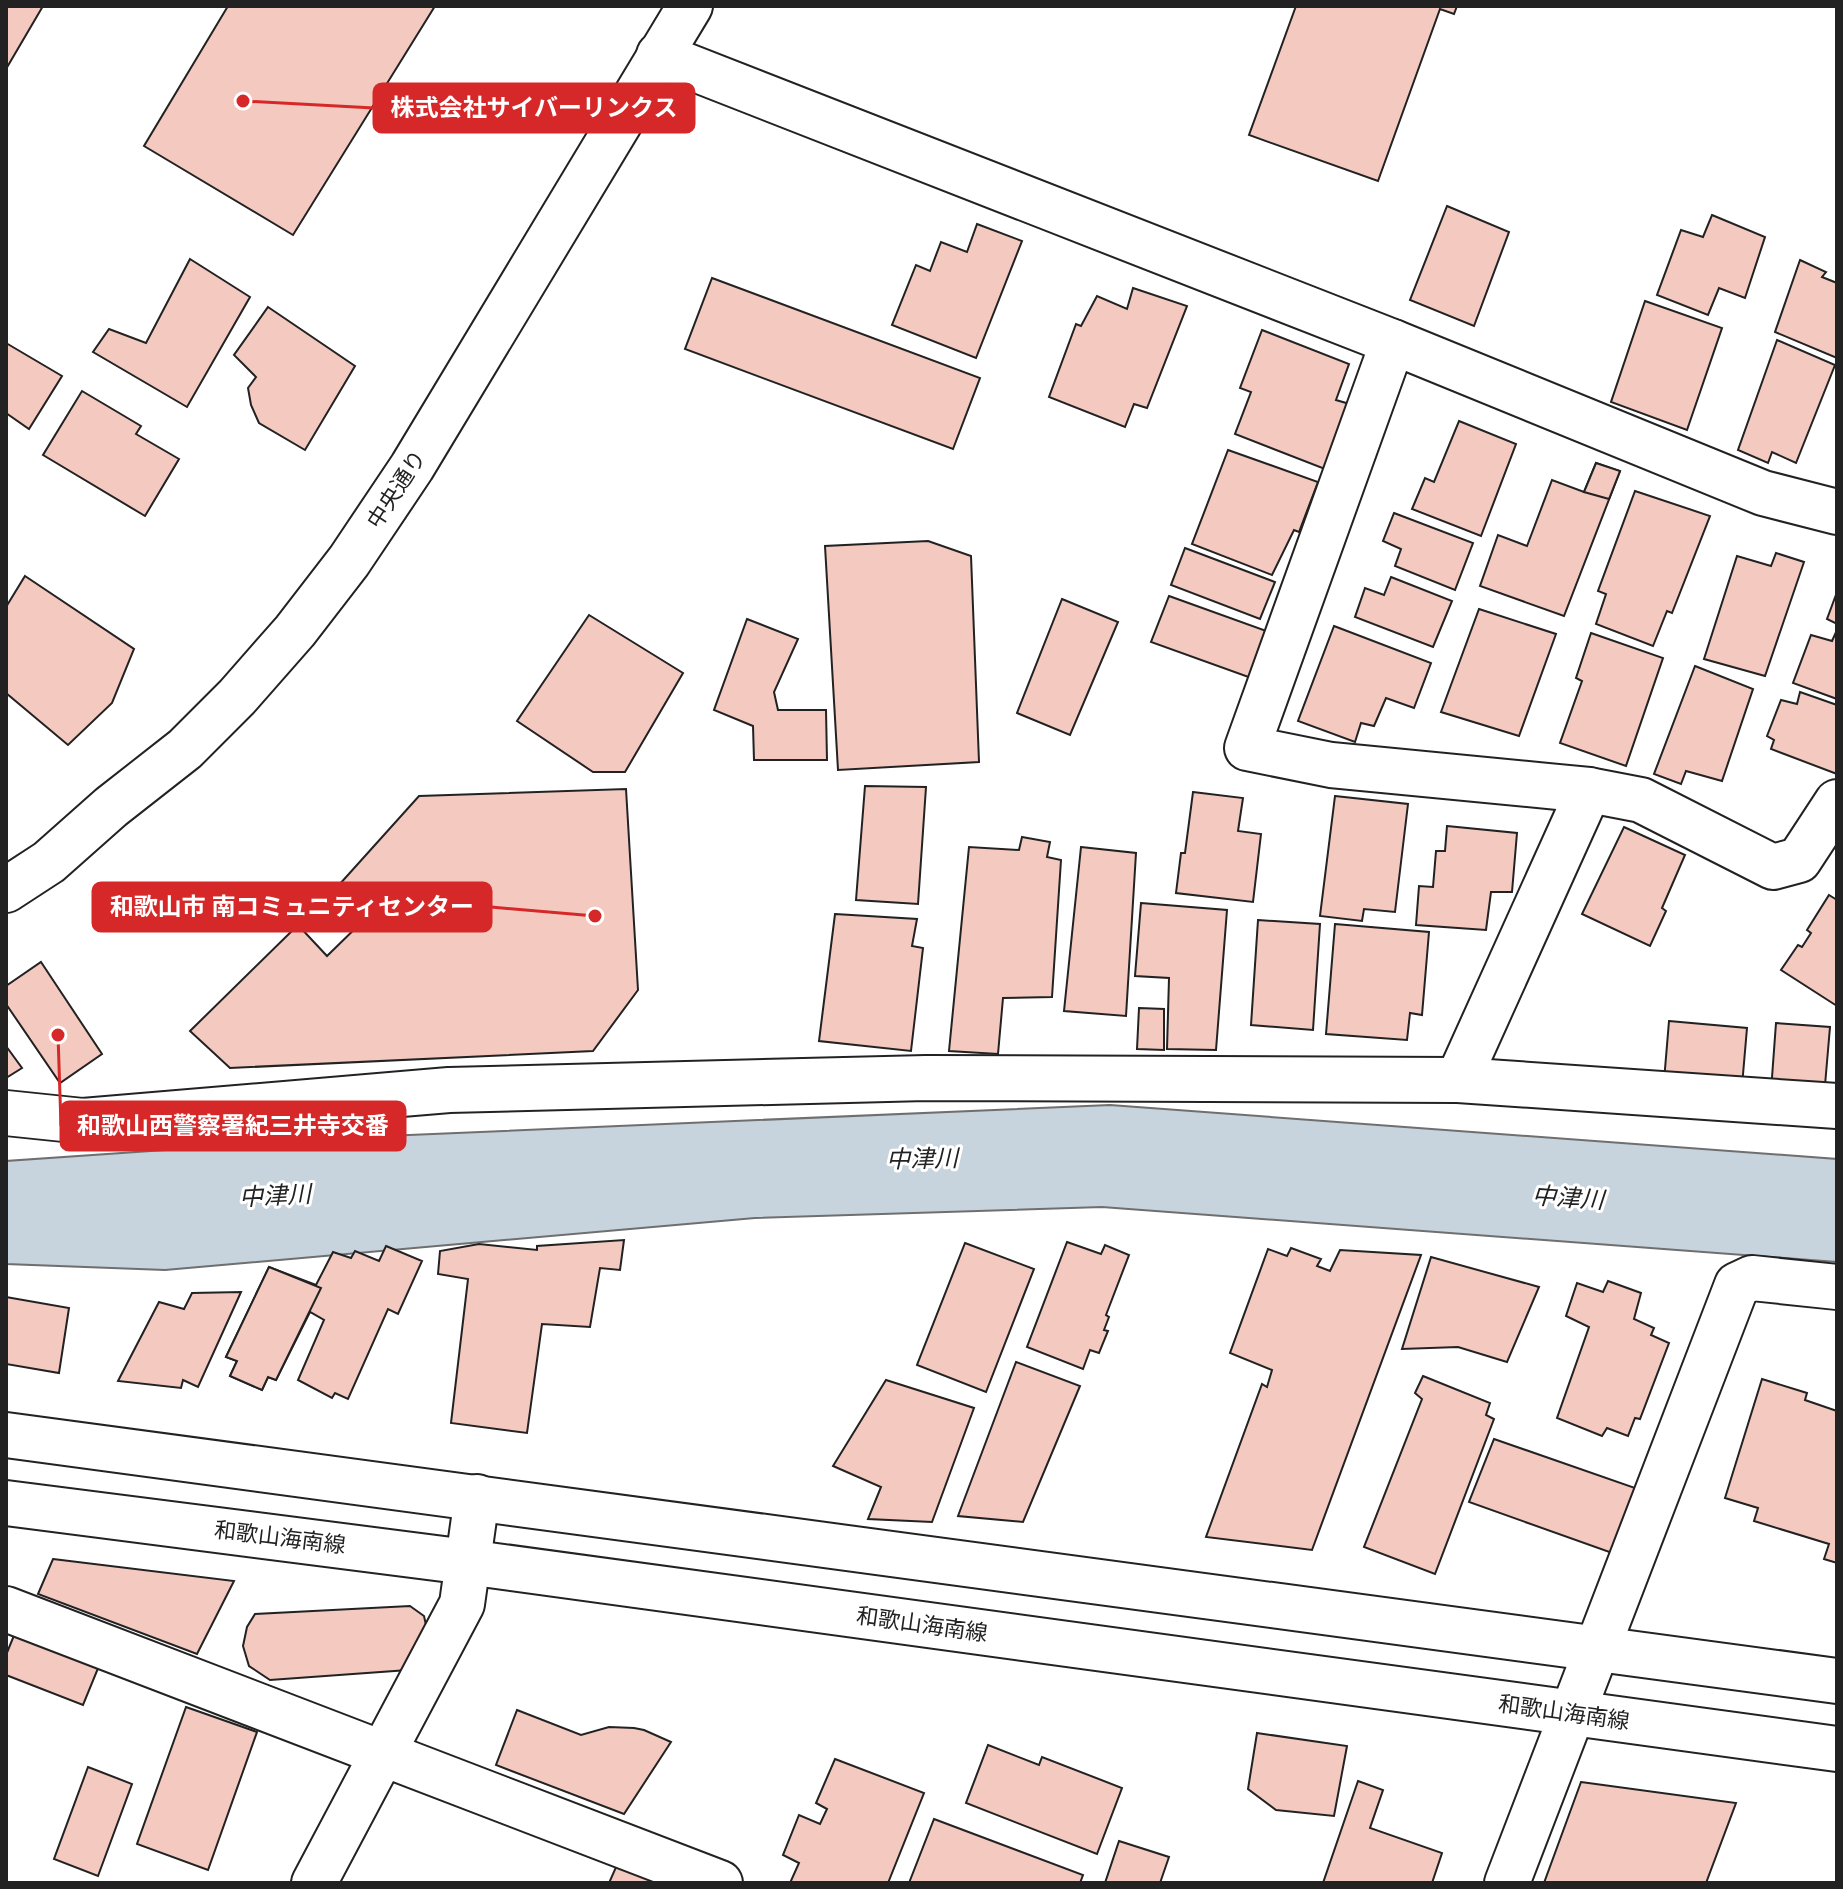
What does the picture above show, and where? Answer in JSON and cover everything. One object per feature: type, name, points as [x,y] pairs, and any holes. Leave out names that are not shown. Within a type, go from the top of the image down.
[{"type":"main road","name":"中央通り","points":[[6,890],[49,862],[111,807],[185,749],[237,697],[295,631],[349,561],[412,467],[690,6]]},
{"type":"main road","points":[[659,55],[1393,342],[1763,493],[1837,512]]},
{"type":"main road","points":[[1393,342],[1247,748],[1331,765],[1589,790],[1641,800],[1773,867],[1799,860],[1837,802]]},
{"type":"main road","points":[[1458,1080],[1589,790]]},
{"type":"main road","points":[[6,1113],[83,1121],[449,1090],[926,1078],[1458,1080],[1837,1106]]},
{"type":"main road","points":[[1507,1883],[1737,1285],[1752,1278],[1837,1287]]},
{"type":"main road","points":[[6,1435],[1837,1681]]},
{"type":"main road","points":[[314,1883],[462,1604],[477,1497]]},
{"type":"main road","name":"和歌山海南線","points":[[6,1503],[467,1562],[1837,1749]]},
{"type":"main road","points":[[6,1609],[720,1883]]},
{"type":"water","name":"中津川","points":[[1110,1105],[1837,1159],[1837,1262],[1102,1207],[755,1218],[165,1270],[6,1264],[6,1161],[338,1138]]},
{"type":"building","points":[[6,6],[43,6],[6,69]]},
{"type":"building","points":[[228,6],[435,6],[293,235],[144,146]]},
{"type":"building","points":[[1296,6],[1457,6],[1454,14],[1440,9],[1378,181],[1249,135]]},
{"type":"building","points":[[1447,206],[1509,232],[1474,326],[1410,300]]},
{"type":"building","points":[[1712,215],[1765,237],[1745,298],[1719,288],[1708,315],[1657,295],[1681,230],[1703,237]]},
{"type":"building","points":[[977,224],[1022,241],[976,358],[892,325],[916,265],[930,271],[941,242],[967,252]]},
{"type":"building","points":[[190,259],[250,297],[187,407],[93,352],[109,329],[146,343]]},
{"type":"building","points":[[1800,260],[1826,272],[1822,277],[1837,283],[1837,358],[1775,332]]},
{"type":"building","points":[[712,278],[980,378],[953,449],[685,349]]},
{"type":"building","points":[[1133,288],[1187,306],[1147,408],[1134,404],[1125,427],[1049,397],[1076,324],[1081,326],[1097,296],[1127,309]]},
{"type":"building","points":[[1645,301],[1722,328],[1687,430],[1611,402]]},
{"type":"building","points":[[268,307],[355,366],[305,450],[259,423],[248,388],[256,377],[234,355]]},
{"type":"building","points":[[1262,330],[1349,364],[1336,400],[1353,405],[1330,471],[1235,434],[1251,392],[1240,388]]},
{"type":"building","points":[[1777,340],[1835,365],[1796,463],[1772,452],[1768,463],[1738,450]]},
{"type":"building","points":[[6,343],[62,376],[29,429],[6,413]]},
{"type":"building","points":[[82,391],[141,426],[136,434],[179,459],[145,516],[43,455]]},
{"type":"building","points":[[1459,421],[1516,444],[1481,536],[1412,509],[1425,478],[1434,482]]},
{"type":"building","points":[[1228,450],[1318,482],[1299,532],[1294,530],[1272,575],[1192,544]]},
{"type":"building","points":[[1596,463],[1620,471],[1564,616],[1480,586],[1498,535],[1527,546],[1552,480],[1584,492]]},
{"type":"building","points":[[1596,463],[1620,471],[1609,499],[1584,492]]},
{"type":"building","points":[[1635,491],[1710,516],[1672,613],[1667,611],[1653,646],[1596,624],[1606,594],[1598,591]]},
{"type":"building","points":[[1394,513],[1473,543],[1455,590],[1395,566],[1401,549],[1383,541]]},
{"type":"building","points":[[928,541],[971,556],[979,762],[838,770],[825,546]]},
{"type":"building","points":[[1185,548],[1275,582],[1260,619],[1171,585]]},
{"type":"building","points":[[1776,553],[1804,562],[1765,676],[1704,659],[1737,556],[1771,566]]},
{"type":"building","points":[[25,576],[134,649],[112,703],[68,745],[6,693],[6,607]]},
{"type":"building","points":[[1391,577],[1452,601],[1433,647],[1355,617],[1365,588],[1384,595]]},
{"type":"building","points":[[1837,592],[1837,624],[1827,619]]},
{"type":"building","points":[[1169,596],[1272,633],[1254,679],[1151,642]]},
{"type":"building","points":[[1062,599],[1118,622],[1070,735],[1017,713]]},
{"type":"building","points":[[1479,609],[1556,634],[1519,736],[1441,712]]},
{"type":"building","points":[[589,615],[683,673],[625,772],[593,772],[517,721]]},
{"type":"building","points":[[747,619],[798,639],[774,692],[778,710],[826,710],[827,760],[754,760],[753,726],[714,710]]},
{"type":"building","points":[[1334,626],[1431,663],[1414,708],[1386,698],[1374,726],[1361,723],[1355,742],[1298,721]]},
{"type":"building","points":[[1837,630],[1837,699],[1793,683],[1811,635],[1832,641]]},
{"type":"building","points":[[1591,633],[1663,658],[1626,766],[1560,743],[1582,681],[1576,678]]},
{"type":"building","points":[[1695,666],[1753,689],[1722,781],[1686,771],[1681,784],[1654,774]]},
{"type":"building","points":[[1800,692],[1837,705],[1837,774],[1771,749],[1774,740],[1767,736],[1781,700],[1797,704]]},
{"type":"building","points":[[865,786],[926,787],[918,904],[856,900]]},
{"type":"building","points":[[626,789],[638,990],[593,1051],[230,1068],[190,1031],[298,925],[327,956],[368,916],[329,896],[419,796]]},
{"type":"building","points":[[1193,792],[1243,798],[1238,831],[1261,834],[1253,902],[1176,893]]},
{"type":"building","points":[[1335,796],[1408,804],[1395,912],[1364,909],[1362,921],[1320,916]]},
{"type":"building","points":[[1447,826],[1517,833],[1512,892],[1491,892],[1486,930],[1416,925],[1419,886],[1433,887],[1436,851],[1445,851]]},
{"type":"building","points":[[1624,827],[1685,855],[1662,908],[1666,911],[1650,946],[1582,914]]},
{"type":"building","points":[[1022,837],[1050,842],[1047,857],[1061,860],[1052,997],[1003,998],[998,1054],[949,1051],[969,847],[1019,850]]},
{"type":"building","points":[[1081,847],[1136,853],[1126,1016],[1064,1011]]},
{"type":"building","points":[[1829,895],[1837,900],[1837,1006],[1781,970],[1798,945],[1802,947],[1811,933],[1807,930]]},
{"type":"building","points":[[1141,903],[1227,910],[1216,1050],[1167,1049],[1169,978],[1135,976]]},
{"type":"building","points":[[835,914],[917,919],[912,946],[923,948],[911,1051],[819,1041]]},
{"type":"building","points":[[1258,920],[1320,924],[1313,1030],[1251,1025]]},
{"type":"building","points":[[1335,924],[1429,932],[1422,1015],[1410,1013],[1407,1040],[1326,1034]]},
{"type":"building","points":[[41,962],[102,1054],[60,1083],[6,1004],[6,986]]},
{"type":"building","points":[[1139,1008],[1164,1009],[1164,1050],[1137,1049]]},
{"type":"building","points":[[1669,1021],[1747,1028],[1742,1086],[1664,1081]]},
{"type":"building","points":[[1776,1023],[1830,1027],[1824,1097],[1771,1091]]},
{"type":"building","points":[[6,1046],[22,1068],[6,1078]]},
{"type":"building","points":[[624,1240],[620,1270],[600,1268],[590,1327],[542,1324],[527,1433],[451,1423],[468,1279],[438,1274],[440,1251],[479,1244],[537,1250],[537,1246]]},
{"type":"building","points":[[1067,1242],[1101,1254],[1105,1245],[1129,1255],[1106,1315],[1109,1317],[1104,1330],[1108,1331],[1099,1353],[1090,1350],[1083,1369],[1027,1347]]},
{"type":"building","points":[[965,1243],[1034,1269],[986,1392],[917,1365]]},
{"type":"building","points":[[386,1246],[422,1261],[398,1314],[388,1309],[348,1399],[335,1393],[332,1398],[298,1380],[324,1320],[310,1312],[276,1380],[268,1377],[262,1390],[230,1376],[237,1361],[226,1357],[269,1267],[316,1285],[333,1252],[351,1258],[355,1251],[379,1261]]},
{"type":"building","points":[[1291,1248],[1321,1259],[1317,1266],[1330,1271],[1340,1250],[1421,1255],[1312,1550],[1206,1537],[1262,1384],[1267,1387],[1272,1370],[1230,1353],[1268,1249],[1287,1256]]},
{"type":"building","points":[[1431,1257],[1539,1287],[1507,1362],[1458,1347],[1402,1349]]},
{"type":"building","points":[[269,1267],[321,1288],[276,1380],[268,1377],[262,1390],[230,1376],[237,1361],[226,1357]]},
{"type":"building","points":[[1608,1281],[1641,1293],[1634,1319],[1654,1328],[1651,1335],[1669,1343],[1640,1419],[1635,1418],[1628,1436],[1607,1428],[1602,1436],[1557,1418],[1589,1327],[1566,1316],[1577,1283],[1603,1292]]},
{"type":"building","points":[[241,1292],[198,1387],[183,1380],[181,1388],[118,1381],[159,1302],[184,1309],[192,1293]]},
{"type":"building","points":[[6,1297],[69,1308],[59,1373],[6,1364]]},
{"type":"building","points":[[1016,1362],[1080,1386],[1023,1522],[958,1516]]},
{"type":"building","points":[[1423,1376],[1490,1403],[1486,1415],[1494,1419],[1435,1574],[1364,1547],[1422,1399],[1415,1393]]},
{"type":"building","points":[[1762,1379],[1807,1393],[1805,1400],[1837,1411],[1837,1563],[1824,1559],[1829,1544],[1754,1521],[1758,1508],[1725,1498]]},
{"type":"building","points":[[886,1380],[974,1408],[932,1522],[868,1519],[881,1487],[833,1466]]},
{"type":"building","points":[[1494,1439],[1638,1489],[1615,1554],[1469,1502]]},
{"type":"building","points":[[53,1559],[234,1581],[197,1654],[38,1594]]},
{"type":"building","points":[[410,1606],[424,1616],[428,1634],[408,1670],[270,1680],[249,1666],[243,1646],[247,1627],[255,1614]]},
{"type":"building","points":[[17,1628],[101,1661],[83,1705],[6,1675],[6,1655]]},
{"type":"building","points":[[186,1707],[257,1732],[208,1870],[137,1844]]},
{"type":"building","points":[[517,1710],[581,1735],[609,1727],[634,1728],[671,1742],[624,1814],[496,1765]]},
{"type":"building","points":[[1257,1733],[1347,1746],[1334,1816],[1276,1810],[1248,1789]]},
{"type":"building","points":[[988,1745],[1039,1765],[1042,1757],[1122,1788],[1097,1854],[966,1803]]},
{"type":"building","points":[[835,1759],[924,1793],[888,1883],[790,1883],[799,1863],[783,1855],[799,1815],[820,1824],[827,1809],[816,1803]]},
{"type":"building","points":[[88,1767],[132,1784],[98,1876],[54,1859]]},
{"type":"building","points":[[1358,1781],[1383,1790],[1370,1828],[1442,1853],[1432,1883],[1323,1883]]},
{"type":"building","points":[[1581,1782],[1736,1803],[1706,1883],[1544,1883]]},
{"type":"building","points":[[934,1819],[1083,1875],[1080,1883],[909,1883]]},
{"type":"building","points":[[1119,1841],[1169,1857],[1160,1883],[1105,1883]]},
{"type":"building","points":[[620,1858],[670,1883],[609,1883]]},
{"type":"place","name":"株式会社サイバーリンクス","points":[[243,101]]},
{"type":"place","name":"和歌山市 南コミュニティセンター","points":[[595,916]]},
{"type":"place","name":"和歌山西警察署紀三井寺交番","points":[[58,1035]]}]
